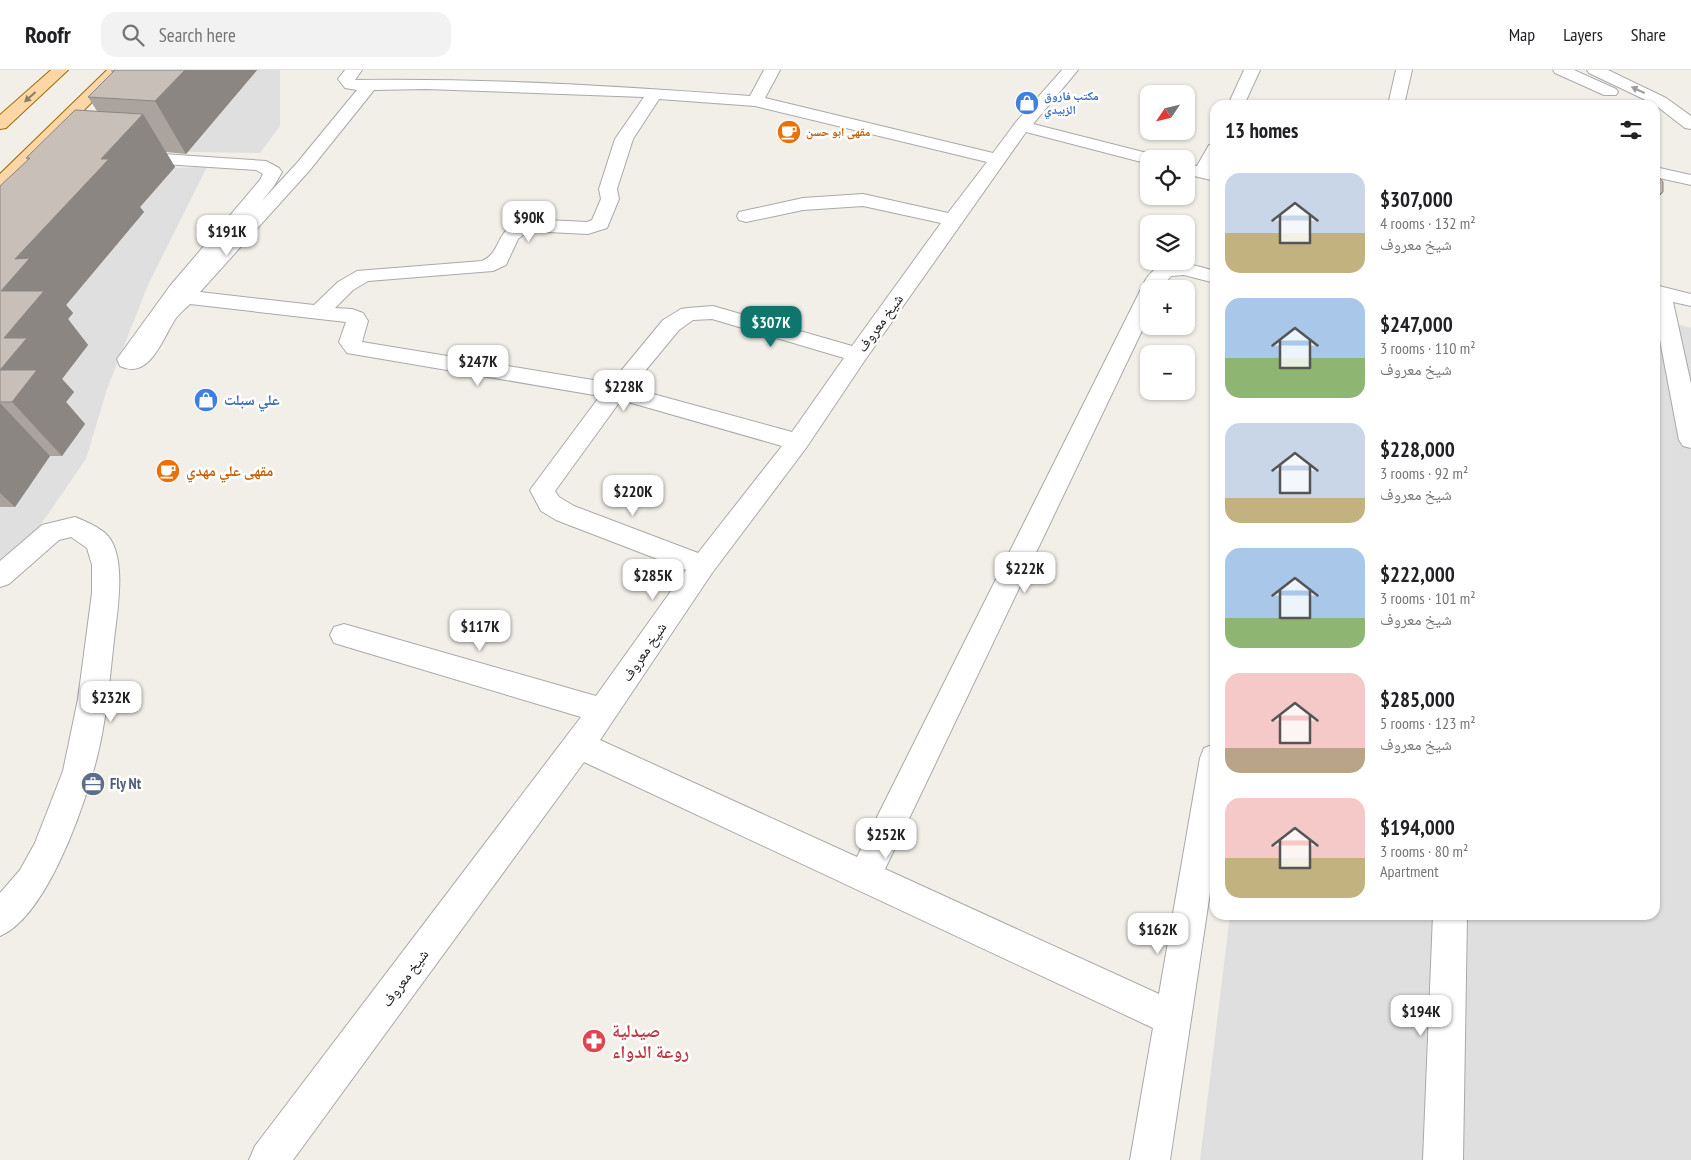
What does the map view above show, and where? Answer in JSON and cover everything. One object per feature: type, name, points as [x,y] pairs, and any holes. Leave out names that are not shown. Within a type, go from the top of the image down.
[{"type":"main road","points":[[0,124],[60,70]]},
{"type":"main road","points":[[0,184],[116,70]]},
{"type":"street","points":[[354,70],[346,79],[347,83],[351,85],[482,85],[609,90],[756,101],[998,159]]},
{"type":"street","points":[[482,85],[496,70]]},
{"type":"street","points":[[756,101],[772,70]]},
{"type":"street","name":"شیخ معروف","points":[[269,1160],[579,745],[703,566],[798,442],[856,355],[1022,126],[1070,70]]},
{"type":"street","points":[[1238,100],[1252,70]]},
{"type":"street","points":[[1397,100],[1404,70]]},
{"type":"street","points":[[1561,70],[1629,100]]},
{"type":"street","points":[[1595,70],[1658,100]]},
{"type":"street","points":[[609,90],[619,77]]},
{"type":"street","points":[[113,156],[260,165],[272,172],[268,182],[171,296],[146,330],[128,361],[132,363],[137,361],[147,349],[168,315],[303,167],[368,86]]},
{"type":"street","points":[[319,312],[345,286],[355,278],[364,275],[486,267],[500,261],[510,236],[520,227],[526,225],[588,228],[600,224],[610,199],[608,189],[624,139],[655,93]]},
{"type":"street","points":[[1660,101],[1687,117]]},
{"type":"street","points":[[1660,110],[1687,117]]},
{"type":"street","points":[[1022,126],[1140,157]]},
{"type":"street","points":[[34,151],[54,152]]},
{"type":"street","points":[[1202,173],[1210,158]]},
{"type":"street","points":[[1660,173],[1691,180]]},
{"type":"street","points":[[746,216],[803,204],[863,200],[953,220]]},
{"type":"street","points":[[1156,280],[1165,270],[1184,269],[1210,276]]},
{"type":"street","points":[[1660,292],[1691,300]]},
{"type":"street","points":[[186,296],[356,318],[357,321],[350,342],[355,348],[616,391],[798,442]]},
{"type":"street","points":[[1660,301],[1691,440]]},
{"type":"street","points":[[703,566],[565,513],[550,504],[542,490],[616,391],[671,325],[688,314],[713,312],[856,355]]},
{"type":"street","points":[[864,877],[1140,312]]},
{"type":"street","points":[[0,577],[51,532],[75,527],[98,542],[107,580],[93,698],[78,771],[48,851],[32,882],[0,919]]},
{"type":"street","points":[[344,635],[603,711]]},
{"type":"street","points":[[579,745],[1173,1019]]},
{"type":"street","points":[[1150,1160],[1210,789]]},
{"type":"street","points":[[1443,1160],[1450,920]]},
{"type":"shaded area","points":[[165,70],[280,70],[280,126],[260,153],[132,151]]},
{"type":"shaded area","points":[[207,167],[148,285],[107,389],[86,459],[39,527],[0,570],[0,267],[89,170]]},
{"type":"shaded area","points":[[1660,319],[1691,328],[1691,1160],[1200,1160],[1229,920],[1660,920]]},
{"type":"building","points":[[115,70],[185,70],[155,101],[88,97]]},
{"type":"building","points":[[75,110],[143,114],[101,159],[109,159],[15,259],[30,258],[1,291],[44,291],[4,338],[27,338],[0,370],[0,186],[30,158],[26,158]]},
{"type":"building","points":[[1660,178],[1663,182],[1663,192],[1660,194]]},
{"type":"building","points":[[0,370],[37,370],[12,402],[0,402]]},
{"type":"place","name":"مكتب فاروق الزبيدي","points":[[1027,103]]},
{"type":"place","name":"مقهى ابو حسن","points":[[789,132]]},
{"type":"place","name":"علي سبلت","points":[[206,400]]},
{"type":"place","name":"مقهى علي مهدي","points":[[168,471]]},
{"type":"place","name":"Fly Nt","points":[[93,784]]},
{"type":"place","name":"صيدلية روعة الدواء","points":[[594,1041]]}]
